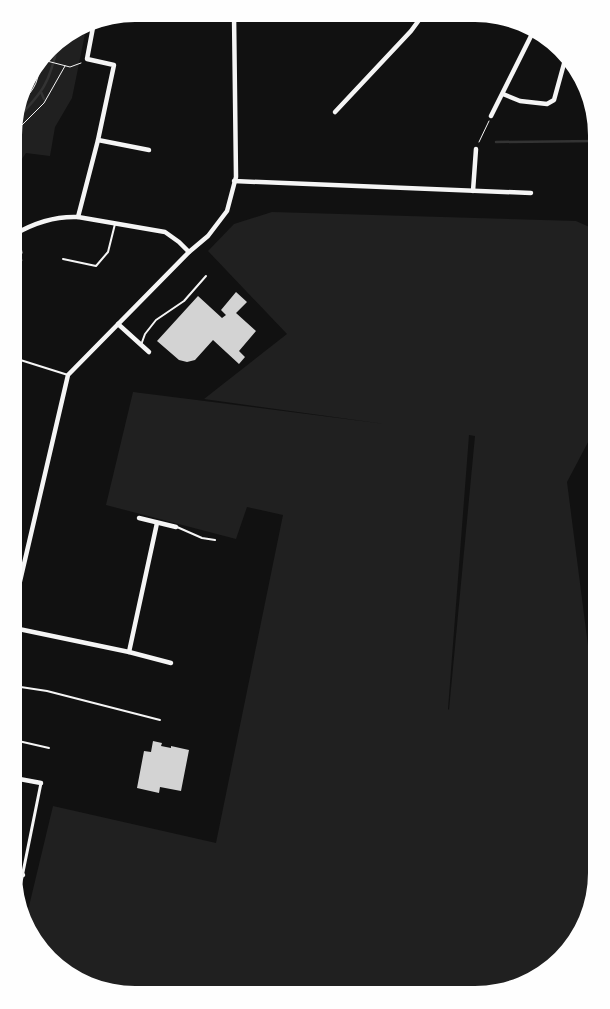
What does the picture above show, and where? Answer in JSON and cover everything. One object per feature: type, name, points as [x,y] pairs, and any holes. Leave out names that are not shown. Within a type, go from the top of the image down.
[{"type":"street","points":[[22,570],[68,375],[189,252],[208,236],[227,211],[236,177],[234,22]]},
{"type":"street","points":[[335,112],[418,22]]},
{"type":"street","points":[[78,216],[98,140],[114,65],[87,59],[92,31]]},
{"type":"street","points":[[491,116],[530,37]]},
{"type":"street","points":[[503,94],[520,101],[547,104],[554,100],[563,66]]},
{"type":"street","points":[[98,140],[149,150]]},
{"type":"street","points":[[473,191],[476,149]]},
{"type":"street","points":[[234,181],[531,193]]},
{"type":"street","points":[[22,231],[43,221],[66,216],[78,216],[165,232],[189,252]]},
{"type":"street","points":[[118,324],[149,352]]},
{"type":"street","points":[[139,518],[176,527]]},
{"type":"street","points":[[129,652],[157,522]]},
{"type":"street","points":[[22,630],[129,652],[171,663]]},
{"type":"street","points":[[22,779],[41,783],[22,878]]},
{"type":"lane","points":[[63,259],[96,266],[108,252],[115,224]]},
{"type":"lane","points":[[141,345],[145,334],[156,320],[184,301],[206,276]]},
{"type":"lane","points":[[22,361],[68,375]]},
{"type":"lane","points":[[176,527],[202,538],[215,540]]},
{"type":"lane","points":[[22,687],[47,691],[160,720]]},
{"type":"lane","points":[[22,742],[49,748]]},
{"type":"path","points":[[51,62],[70,67],[86,62],[87,59]]},
{"type":"path","points":[[23,124],[44,103],[65,66]]},
{"type":"path","points":[[476,149],[491,116]]},
{"type":"shaded area","points":[[85,35],[72,98],[55,127],[50,156],[26,153],[22,159],[23,121],[31,92],[46,67],[56,56]]},
{"type":"shaded area","points":[[272,212],[576,221],[588,226],[588,443],[567,482],[587,640],[587,881],[582,910],[564,942],[543,963],[511,981],[482,986],[121,986],[92,978],[67,963],[46,942],[28,910],[53,806],[216,843],[283,515],[247,507],[236,539],[106,505],[133,392],[385,424],[204,399],[287,334],[208,251],[234,224]],"holes":[[[469,435],[475,436],[448,709]]]},
{"type":"building","points":[[236,292],[247,302],[236,313],[256,331],[239,351],[245,357],[239,364],[213,340],[195,360],[187,362],[179,360],[157,341],[198,296],[222,318],[226,315],[221,310]]},
{"type":"building","points":[[153,741],[162,743],[161,746],[189,750],[181,791],[160,787],[159,793],[137,788],[144,751],[151,752]]},
{"type":"waterway","points":[[25,109],[44,86],[54,58]]},
{"type":"waterway","points":[[41,92],[44,99]]},
{"type":"waterway","points":[[496,142],[588,141]]}]
